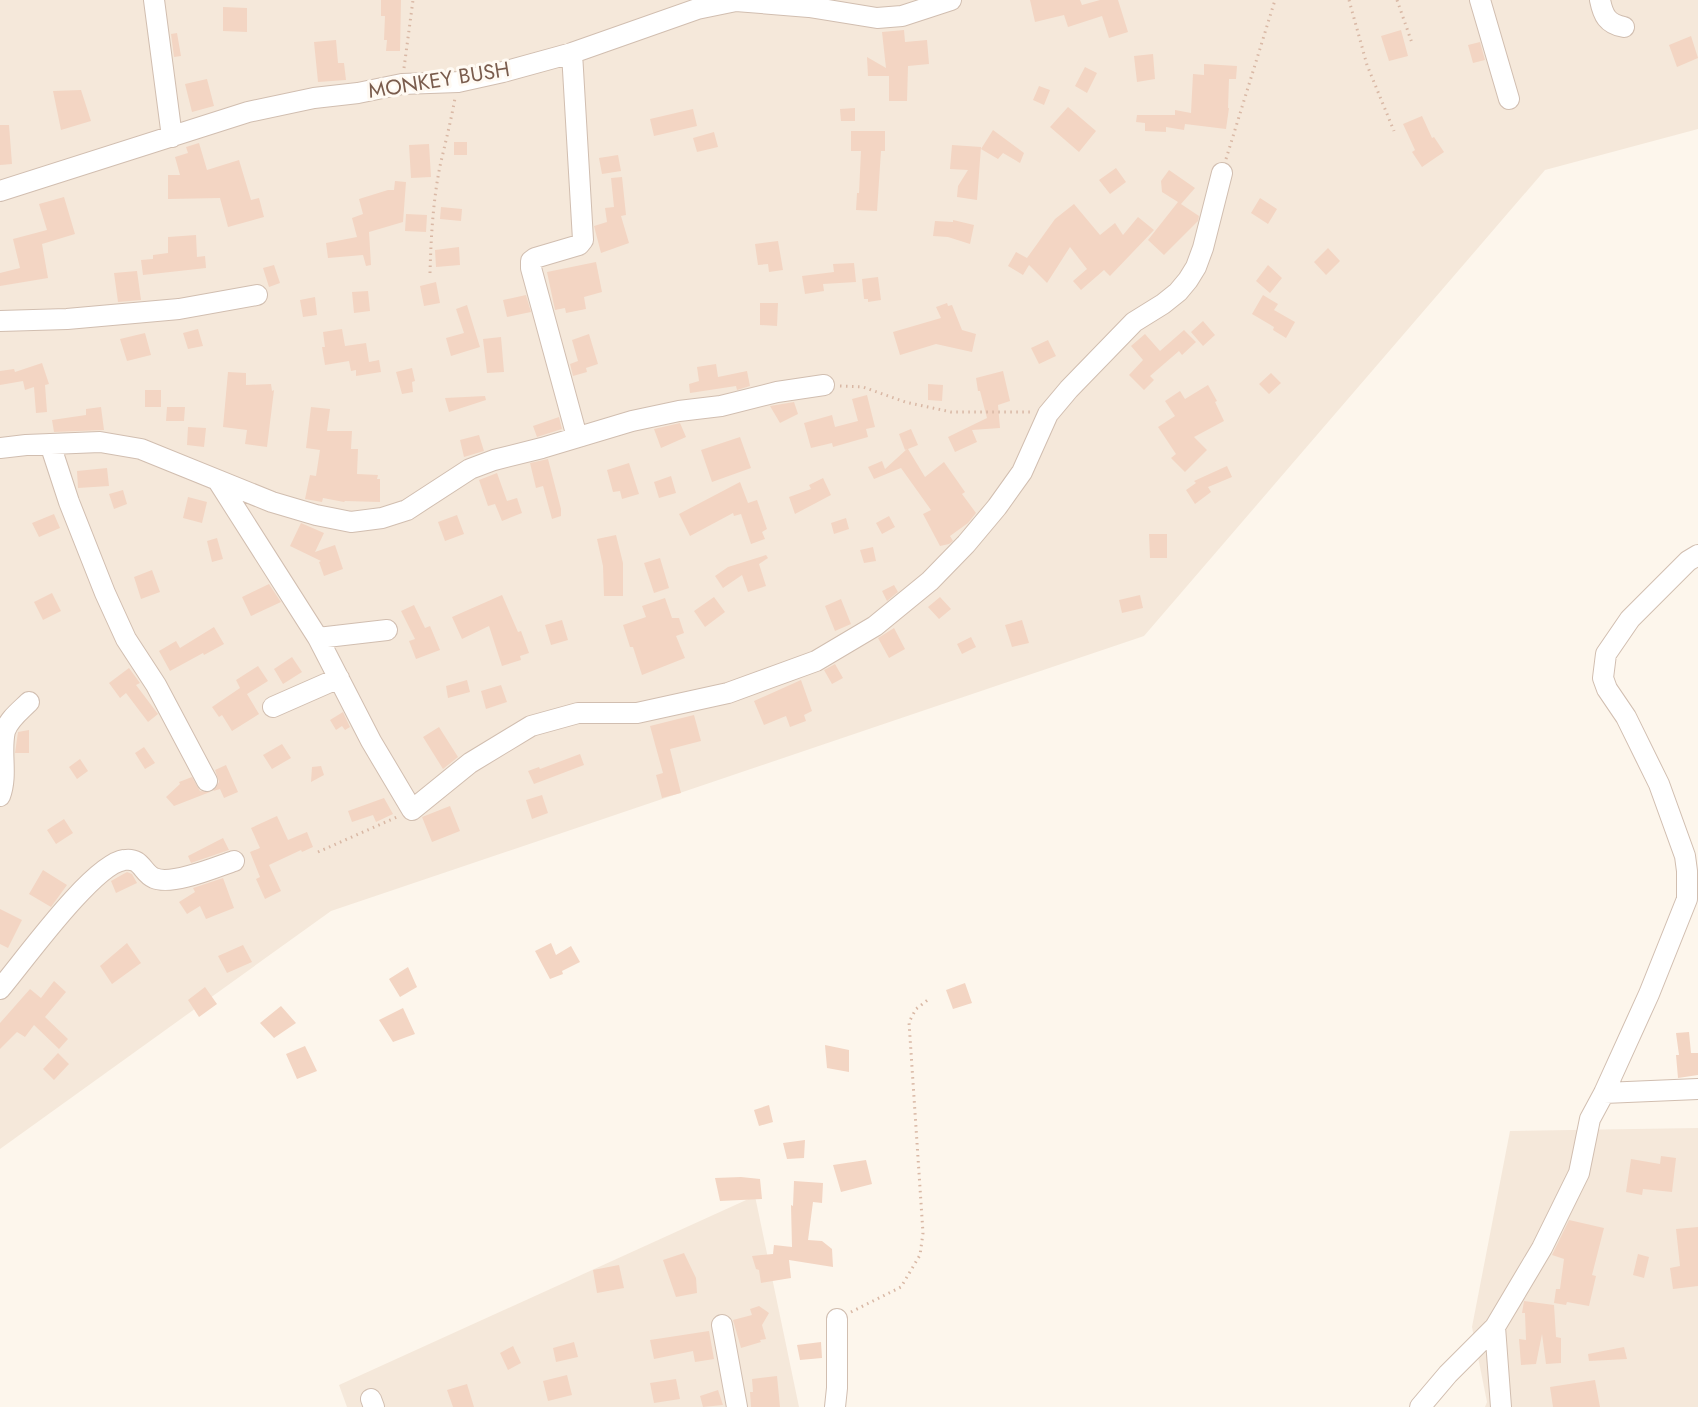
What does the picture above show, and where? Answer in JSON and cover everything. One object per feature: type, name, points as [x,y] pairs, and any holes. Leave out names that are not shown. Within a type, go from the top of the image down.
[{"type":"street","name":"MONKEY BUSH","points":[[0,191],[248,112],[402,84],[458,82],[503,72],[572,53],[697,9],[736,0],[809,7],[877,18],[903,16],[951,0]]},
{"type":"street","points":[[1480,0],[1509,99]]},
{"type":"street","points":[[1599,0],[1607,20],[1616,26],[1624,27]]},
{"type":"street","points":[[160,2],[172,137]]},
{"type":"street","points":[[572,53],[584,240],[579,245],[535,258],[531,261],[531,268],[576,437]]},
{"type":"street","points":[[218,481],[318,638],[371,741],[412,810],[470,764],[531,726],[579,712],[637,713],[728,693],[816,661],[875,626],[930,581],[966,544],[997,507],[1022,472],[1048,414],[1094,362],[1134,322],[1171,298],[1188,280],[1203,248],[1222,173]]},
{"type":"street","points":[[0,321],[67,319],[179,309],[257,295]]},
{"type":"street","points":[[0,448],[100,442],[141,449],[273,502],[316,515],[351,522],[381,519],[407,510],[470,469],[494,460],[644,418],[721,406],[777,392],[824,385]]},
{"type":"street","points":[[50,444],[85,542],[126,639],[156,685],[207,781]]},
{"type":"street","points":[[1420,1407],[1448,1374],[1496,1328],[1542,1248],[1579,1173],[1590,1119],[1649,994],[1687,899],[1693,868],[1685,856],[1659,784],[1626,717],[1607,689],[1603,678],[1603,667],[1606,654],[1630,619],[1688,561],[1698,555]]},
{"type":"street","points":[[318,638],[387,630]]},
{"type":"street","points":[[273,707],[339,678]]},
{"type":"street","points":[[0,796],[4,785],[5,732],[14,716],[29,702]]},
{"type":"street","points":[[0,989],[9,964],[98,873],[111,865],[124,860],[136,861],[152,878],[164,879],[180,878],[234,861]]},
{"type":"street","points":[[1604,1093],[1698,1089]]},
{"type":"street","points":[[835,1407],[837,1319]]},
{"type":"street","points":[[723,1325],[737,1407]]},
{"type":"street","points":[[1496,1328],[1501,1407]]},
{"type":"path","points":[[402,84],[413,0]]},
{"type":"path","points":[[1222,173],[1275,0]]},
{"type":"path","points":[[1349,0],[1367,65],[1394,131]]},
{"type":"path","points":[[1397,0],[1412,43]]},
{"type":"path","points":[[430,273],[431,233],[440,167],[449,135],[458,82]]},
{"type":"path","points":[[824,385],[863,387],[905,402],[951,412],[1020,411],[1048,414]]},
{"type":"path","points":[[318,852],[412,810]]},
{"type":"path","points":[[837,1319],[901,1287],[920,1255],[923,1233],[909,1023],[916,1009],[930,999]]},
{"type":"shaded area","points":[[0,0],[1698,0],[1698,129],[1545,170],[1144,636],[331,911],[0,1149]]},
{"type":"shaded area","points":[[1698,1128],[1698,1407],[1485,1407],[1487,1402],[1472,1327],[1510,1131]]},
{"type":"shaded area","points":[[755,1196],[799,1407],[347,1407],[339,1385]]},
{"type":"building","points":[[381,0],[401,0],[400,51],[386,51],[385,16],[381,16]]},
{"type":"building","points":[[1030,0],[1080,0],[1082,5],[1100,0],[1118,0],[1128,32],[1109,38],[1102,16],[1068,27],[1064,15],[1035,22]]},
{"type":"building","points":[[223,7],[247,8],[247,32],[223,31]]},
{"type":"building","points":[[904,30],[905,42],[927,40],[929,64],[908,66],[907,101],[889,101],[889,76],[868,76],[867,57],[886,68],[882,32]]},
{"type":"building","points":[[1401,30],[1408,56],[1389,61],[1381,36]]},
{"type":"building","points":[[177,33],[181,56],[174,57],[171,34]]},
{"type":"building","points":[[1691,36],[1698,58],[1677,67],[1669,45]]},
{"type":"building","points":[[336,40],[338,63],[344,63],[346,80],[318,82],[314,42]]},
{"type":"building","points":[[1480,42],[1485,60],[1473,63],[1468,45]]},
{"type":"building","points":[[1153,54],[1155,79],[1137,82],[1134,56]]},
{"type":"building","points":[[1204,64],[1237,66],[1236,79],[1229,79],[1226,129],[1185,124],[1184,130],[1166,127],[1166,132],[1145,131],[1145,123],[1136,122],[1137,115],[1175,115],[1175,110],[1191,113],[1193,74],[1204,75]]},
{"type":"building","points":[[1085,67],[1097,73],[1087,93],[1075,86]]},
{"type":"building","points":[[207,79],[214,106],[192,112],[185,84]]},
{"type":"building","points":[[1039,86],[1050,90],[1044,105],[1033,100]]},
{"type":"building","points":[[81,90],[91,121],[61,130],[53,91]]},
{"type":"building","points":[[1068,107],[1096,131],[1079,152],[1050,127]]},
{"type":"building","points":[[855,108],[855,121],[841,121],[840,109]]},
{"type":"building","points":[[693,109],[697,126],[654,136],[650,119]]},
{"type":"building","points":[[1422,116],[1432,138],[1434,137],[1444,152],[1422,167],[1412,152],[1415,150],[1403,124]]},
{"type":"building","points":[[0,125],[9,125],[12,164],[0,165]]},
{"type":"building","points":[[993,130],[1024,153],[1020,163],[1003,153],[998,159],[981,149]]},
{"type":"building","points":[[851,131],[885,131],[885,151],[881,151],[877,211],[856,210],[861,151],[851,151]]},
{"type":"building","points":[[714,132],[718,147],[697,152],[693,138]]},
{"type":"building","points":[[454,142],[467,142],[467,155],[454,155]]},
{"type":"building","points":[[199,143],[207,170],[239,160],[251,200],[259,198],[264,217],[228,227],[220,198],[168,199],[168,175],[180,175],[175,157],[188,153],[186,147]]},
{"type":"building","points":[[429,144],[431,177],[411,178],[409,145]]},
{"type":"building","points":[[952,145],[981,147],[977,200],[957,197],[958,186],[968,170],[950,169]]},
{"type":"building","points":[[618,155],[621,171],[602,174],[599,158]]},
{"type":"building","points":[[1116,168],[1126,182],[1110,194],[1099,180]]},
{"type":"building","points":[[1169,170],[1195,188],[1181,204],[1199,216],[1198,221],[1164,255],[1148,240],[1178,202],[1162,192],[1161,181]]},
{"type":"building","points":[[622,177],[626,215],[621,216],[629,243],[601,253],[594,226],[607,222],[605,208],[614,207],[611,178]]},
{"type":"building","points":[[395,181],[406,182],[403,222],[369,232],[371,265],[366,266],[363,255],[328,258],[326,243],[357,237],[352,218],[363,214],[359,199],[394,190]]},
{"type":"building","points":[[64,197],[75,234],[42,244],[48,278],[0,286],[0,273],[20,268],[13,239],[47,230],[39,204]]},
{"type":"building","points":[[1260,198],[1277,209],[1268,224],[1251,213]]},
{"type":"building","points":[[1074,204],[1100,235],[1115,223],[1123,235],[1138,217],[1154,230],[1110,276],[1104,270],[1081,290],[1073,281],[1087,269],[1070,247],[1047,283],[1029,265],[1023,275],[1008,266],[1016,252],[1027,258],[1055,219]]},
{"type":"building","points":[[441,207],[462,209],[461,221],[440,219]]},
{"type":"building","points":[[406,214],[427,215],[426,232],[405,231]]},
{"type":"building","points":[[953,220],[974,225],[970,244],[948,237],[933,236],[935,221],[953,222]]},
{"type":"building","points":[[196,235],[197,257],[205,256],[206,268],[143,275],[141,260],[153,259],[153,255],[168,253],[168,237]]},
{"type":"building","points":[[778,241],[783,270],[769,272],[768,264],[758,265],[755,244]]},
{"type":"building","points":[[459,247],[460,265],[436,267],[435,250]]},
{"type":"building","points":[[1328,248],[1340,261],[1326,275],[1314,262]]},
{"type":"building","points":[[596,262],[602,292],[584,297],[586,309],[566,313],[565,308],[555,310],[547,272]]},
{"type":"building","points":[[854,263],[856,282],[823,284],[824,291],[805,294],[802,276],[834,272],[833,264]]},
{"type":"building","points":[[274,265],[280,283],[269,287],[263,268]]},
{"type":"building","points":[[1268,265],[1282,278],[1270,293],[1256,281]]},
{"type":"building","points":[[137,271],[141,300],[118,302],[114,273]]},
{"type":"building","points":[[878,277],[881,300],[868,302],[868,299],[864,299],[862,279]]},
{"type":"building","points":[[436,282],[440,303],[424,306],[420,286]]},
{"type":"building","points":[[368,291],[370,311],[354,313],[352,292]]},
{"type":"building","points":[[526,295],[531,312],[507,317],[503,300]]},
{"type":"building","points":[[1263,295],[1278,304],[1274,310],[1295,322],[1286,338],[1273,330],[1274,327],[1252,314]]},
{"type":"building","points":[[315,297],[317,315],[303,317],[300,300]]},
{"type":"building","points":[[760,303],[778,303],[777,326],[760,325]]},
{"type":"building","points":[[947,303],[948,306],[952,305],[962,330],[976,334],[972,352],[936,344],[900,355],[893,332],[941,318],[936,307]]},
{"type":"building","points":[[467,305],[480,347],[451,356],[446,338],[464,333],[456,309]]},
{"type":"building","points":[[1203,321],[1215,335],[1203,346],[1191,332]]},
{"type":"building","points":[[198,329],[203,346],[188,349],[183,333]]},
{"type":"building","points":[[342,329],[345,346],[366,343],[369,362],[379,360],[381,372],[356,376],[356,370],[351,371],[349,361],[325,365],[322,347],[325,347],[323,332]]},
{"type":"building","points":[[1184,330],[1196,342],[1182,355],[1179,351],[1150,376],[1154,380],[1144,390],[1129,375],[1143,360],[1131,346],[1145,334],[1160,351]]},
{"type":"building","points":[[145,333],[151,355],[127,361],[120,339]]},
{"type":"building","points":[[589,334],[598,364],[586,368],[587,372],[573,376],[570,364],[578,361],[572,340]]},
{"type":"building","points":[[501,337],[504,372],[487,373],[483,339]]},
{"type":"building","points":[[1048,340],[1056,356],[1039,364],[1031,348]]},
{"type":"building","points":[[42,363],[49,384],[45,385],[47,412],[36,413],[34,387],[25,390],[23,381],[0,385],[0,371],[14,369],[15,372]]},
{"type":"building","points":[[716,364],[718,377],[747,371],[750,386],[737,390],[736,386],[690,393],[689,384],[699,381],[697,367]]},
{"type":"building","points":[[412,368],[415,381],[412,382],[413,392],[402,394],[396,372]]},
{"type":"building","points":[[1003,371],[1010,401],[998,405],[1000,428],[972,430],[977,442],[955,452],[948,437],[987,418],[976,378]]},
{"type":"building","points":[[228,372],[246,373],[246,385],[271,384],[272,391],[274,390],[267,447],[245,444],[247,430],[223,427]]},
{"type":"building","points":[[1271,373],[1281,383],[1269,394],[1259,384]]},
{"type":"building","points":[[928,384],[943,385],[942,401],[928,400]]},
{"type":"building","points":[[1208,385],[1224,421],[1194,437],[1207,450],[1185,472],[1171,458],[1176,454],[1158,427],[1175,416],[1165,401],[1180,391],[1185,399]]},
{"type":"building","points":[[145,390],[161,390],[161,407],[145,407]]},
{"type":"building","points":[[867,395],[875,427],[866,429],[868,437],[833,447],[832,443],[811,448],[804,423],[832,415],[835,427],[858,421],[852,399]]},
{"type":"building","points":[[485,396],[486,400],[449,412],[445,398]]},
{"type":"building","points":[[794,402],[798,414],[780,423],[770,406]]},
{"type":"building","points":[[101,407],[104,430],[54,432],[52,420],[86,415],[86,409]]},
{"type":"building","points":[[167,407],[185,407],[184,421],[166,421]]},
{"type":"building","points":[[311,407],[330,409],[327,431],[352,431],[351,449],[358,449],[357,474],[378,475],[380,502],[344,502],[323,498],[322,502],[305,499],[310,475],[316,476],[320,450],[306,448]]},
{"type":"building","points":[[559,417],[562,429],[537,437],[533,426]]},
{"type":"building","points":[[680,423],[686,437],[661,448],[654,429]]},
{"type":"building","points":[[188,427],[206,428],[204,447],[187,445]]},
{"type":"building","points":[[911,429],[918,445],[908,449],[925,477],[944,462],[965,492],[962,494],[976,513],[968,523],[950,536],[953,541],[949,544],[940,546],[923,514],[931,510],[901,468],[874,479],[868,467],[882,461],[885,469],[907,449],[905,450],[899,434]]},
{"type":"building","points":[[479,435],[484,451],[464,457],[460,440]]},
{"type":"building","points":[[740,437],[751,468],[712,482],[701,450]]},
{"type":"building","points":[[548,459],[561,509],[561,516],[552,519],[543,486],[536,488],[530,463]]},
{"type":"building","points":[[629,463],[639,494],[622,499],[620,491],[613,492],[607,470]]},
{"type":"building","points":[[1227,466],[1232,477],[1208,487],[1211,492],[1195,504],[1186,490],[1196,483],[1194,481]]},
{"type":"building","points":[[107,468],[109,486],[78,488],[77,471]]},
{"type":"building","points":[[497,473],[507,501],[517,498],[522,513],[502,521],[495,504],[488,506],[479,480]]},
{"type":"building","points":[[671,476],[676,493],[659,498],[654,482]]},
{"type":"building","points":[[823,478],[831,495],[795,514],[789,497],[811,489],[809,485]]},
{"type":"building","points":[[740,482],[748,503],[757,500],[767,529],[762,532],[765,539],[751,544],[741,514],[734,516],[733,513],[690,536],[679,514]]},
{"type":"building","points":[[123,490],[127,504],[114,509],[109,494]]},
{"type":"building","points":[[188,497],[207,502],[202,523],[183,518]]},
{"type":"building","points":[[54,514],[60,528],[39,537],[32,523]]},
{"type":"building","points":[[457,515],[464,534],[445,541],[438,522]]},
{"type":"building","points":[[889,516],[895,527],[882,534],[876,523]]},
{"type":"building","points":[[846,518],[849,529],[834,534],[831,523]]},
{"type":"building","points":[[301,523],[324,533],[315,552],[335,545],[343,569],[324,576],[319,562],[321,561],[290,546]]},
{"type":"building","points":[[1149,534],[1167,534],[1167,558],[1150,558]]},
{"type":"building","points":[[616,535],[623,563],[623,596],[604,596],[603,566],[597,539]]},
{"type":"building","points":[[217,538],[223,559],[212,562],[207,541]]},
{"type":"building","points":[[873,547],[876,561],[864,563],[860,550]]},
{"type":"building","points":[[766,555],[768,558],[759,564],[766,586],[748,592],[742,575],[723,588],[715,576],[728,567]]},
{"type":"building","points":[[660,558],[669,588],[654,593],[644,563]]},
{"type":"building","points":[[152,570],[160,592],[141,599],[134,577]]},
{"type":"building","points":[[269,584],[281,602],[251,616],[242,597]]},
{"type":"building","points":[[894,585],[898,592],[887,601],[882,591]]},
{"type":"building","points":[[52,593],[61,611],[43,620],[34,602]]},
{"type":"building","points":[[502,595],[518,632],[521,631],[529,653],[520,656],[521,660],[502,666],[489,626],[462,639],[452,617]]},
{"type":"building","points":[[1140,595],[1143,608],[1122,613],[1119,600]]},
{"type":"building","points":[[714,597],[725,612],[705,627],[694,611]]},
{"type":"building","points":[[940,597],[951,609],[939,619],[928,607]]},
{"type":"building","points":[[665,598],[672,618],[679,618],[684,633],[676,636],[685,658],[642,675],[623,625],[646,617],[642,606]]},
{"type":"building","points":[[841,599],[851,624],[835,631],[825,606]]},
{"type":"building","points":[[414,605],[425,628],[430,626],[440,650],[416,659],[409,641],[415,639],[401,611]]},
{"type":"building","points":[[562,620],[568,640],[551,645],[545,625]]},
{"type":"building","points":[[1022,620],[1029,643],[1012,647],[1005,625]]},
{"type":"building","points":[[214,627],[224,644],[170,671],[159,651],[176,641],[180,648]]},
{"type":"building","points":[[894,628],[905,649],[889,658],[878,638]]},
{"type":"building","points":[[971,637],[976,647],[962,654],[957,644]]},
{"type":"building","points":[[292,657],[302,672],[283,684],[274,669]]},
{"type":"building","points":[[835,664],[843,678],[832,684],[824,670]]},
{"type":"building","points":[[258,666],[268,681],[247,694],[259,714],[232,731],[222,715],[219,717],[212,707],[240,688],[236,680]]},
{"type":"building","points":[[129,668],[140,683],[136,685],[158,714],[148,722],[126,693],[120,698],[109,683]]},
{"type":"building","points":[[467,680],[470,692],[448,698],[446,686]]},
{"type":"building","points":[[801,680],[812,711],[804,715],[806,721],[790,727],[786,716],[764,725],[754,701]]},
{"type":"building","points":[[501,685],[507,702],[486,709],[481,691]]},
{"type":"building","points":[[343,712],[350,727],[345,730],[342,726],[336,730],[330,720]]},
{"type":"building","points":[[694,715],[701,741],[670,749],[681,793],[662,798],[656,775],[663,773],[650,726]]},
{"type":"building","points":[[439,727],[458,757],[443,769],[423,737]]},
{"type":"building","points":[[29,730],[29,753],[15,753],[18,732]]},
{"type":"building","points":[[282,744],[291,758],[272,769],[263,755]]},
{"type":"building","points":[[144,747],[155,763],[145,769],[135,753]]},
{"type":"building","points":[[580,754],[584,765],[534,784],[528,771],[539,767],[540,769]]},
{"type":"building","points":[[80,759],[88,771],[77,779],[69,767]]},
{"type":"building","points":[[226,765],[238,792],[224,798],[220,789],[213,791],[219,782],[215,770]]},
{"type":"building","points":[[321,766],[324,775],[311,782],[312,767]]},
{"type":"building","points":[[192,777],[200,791],[210,792],[174,806],[166,797],[180,784],[179,782]]},
{"type":"building","points":[[542,795],[548,813],[532,819],[526,800]]},
{"type":"building","points":[[384,798],[393,814],[376,822],[373,815],[352,822],[348,811]]},
{"type":"building","points":[[450,806],[460,831],[432,842],[422,817]]},
{"type":"building","points":[[277,816],[288,840],[307,832],[313,847],[269,865],[281,891],[265,899],[256,879],[260,877],[250,852],[260,848],[251,828]]},
{"type":"building","points":[[64,819],[73,833],[56,844],[47,830]]},
{"type":"building","points":[[223,838],[229,850],[191,863],[188,856]]},
{"type":"building","points":[[43,870],[67,885],[51,907],[29,894]]},
{"type":"building","points":[[127,872],[132,874],[137,883],[116,893],[111,881]]},
{"type":"building","points":[[223,878],[234,908],[206,919],[200,906],[187,914],[179,902],[195,892],[193,888]]},
{"type":"building","points":[[0,909],[22,920],[8,948],[0,944]]},
{"type":"building","points":[[127,943],[141,963],[112,984],[100,966]]},
{"type":"building","points":[[551,943],[556,955],[571,946],[580,962],[562,971],[563,974],[550,979],[535,951]]},
{"type":"building","points":[[243,945],[252,962],[227,973],[218,956]]},
{"type":"building","points":[[408,967],[417,987],[400,997],[389,979]]},
{"type":"building","points":[[54,981],[66,992],[45,1017],[68,1039],[59,1049],[34,1025],[25,1037],[17,1032],[0,1049],[0,1023],[30,989],[41,998]]},
{"type":"building","points":[[965,983],[972,1003],[953,1009],[946,990]]},
{"type":"building","points":[[205,987],[217,1004],[199,1017],[188,1000]]},
{"type":"building","points":[[281,1006],[296,1023],[274,1038],[260,1023]]},
{"type":"building","points":[[403,1008],[415,1034],[393,1042],[379,1020]]},
{"type":"building","points":[[1689,1032],[1691,1053],[1698,1053],[1698,1075],[1678,1078],[1676,1055],[1679,1055],[1676,1033]]},
{"type":"building","points":[[825,1045],[849,1050],[849,1072],[827,1068]]},
{"type":"building","points":[[305,1046],[317,1071],[297,1079],[286,1054]]},
{"type":"building","points":[[58,1053],[69,1064],[54,1080],[43,1069]]},
{"type":"building","points":[[769,1105],[773,1122],[759,1126],[754,1110]]},
{"type":"building","points":[[805,1140],[804,1158],[787,1159],[783,1143]]},
{"type":"building","points":[[1661,1156],[1676,1158],[1672,1192],[1643,1189],[1642,1195],[1626,1192],[1631,1159],[1660,1164]]},
{"type":"building","points":[[866,1160],[872,1184],[841,1192],[833,1165]]},
{"type":"building","points":[[715,1178],[760,1179],[762,1199],[720,1201]]},
{"type":"building","points":[[794,1181],[823,1183],[822,1203],[813,1202],[808,1240],[822,1241],[832,1249],[833,1267],[789,1260],[791,1278],[761,1283],[759,1270],[756,1269],[752,1256],[773,1254],[774,1245],[792,1247],[791,1205],[793,1206]]},
{"type":"building","points":[[1569,1220],[1604,1228],[1592,1275],[1596,1276],[1589,1306],[1567,1302],[1566,1305],[1554,1303],[1556,1289],[1560,1289],[1564,1259],[1552,1255]]},
{"type":"building","points":[[1698,1227],[1698,1286],[1673,1289],[1670,1268],[1680,1266],[1676,1229]]},
{"type":"building","points":[[684,1253],[696,1278],[697,1293],[676,1297],[663,1260]]},
{"type":"building","points":[[1638,1254],[1649,1257],[1644,1278],[1633,1275]]},
{"type":"building","points":[[619,1265],[624,1288],[597,1293],[593,1270]]},
{"type":"building","points":[[1524,1301],[1554,1305],[1556,1337],[1561,1338],[1561,1363],[1546,1364],[1542,1334],[1536,1364],[1521,1365],[1519,1339],[1526,1340],[1525,1313],[1522,1313]]},
{"type":"building","points":[[759,1306],[769,1313],[762,1325],[766,1339],[741,1348],[733,1320],[752,1315],[750,1309]]},
{"type":"building","points":[[709,1331],[714,1359],[695,1362],[693,1351],[654,1359],[650,1340]]},
{"type":"building","points":[[574,1342],[578,1357],[556,1362],[553,1348]]},
{"type":"building","points":[[821,1342],[822,1358],[800,1360],[797,1345]]},
{"type":"building","points":[[513,1346],[521,1363],[508,1370],[500,1353]]},
{"type":"building","points":[[1624,1347],[1627,1359],[1589,1361],[1588,1354]]},
{"type":"building","points":[[567,1375],[572,1395],[548,1401],[543,1381]]},
{"type":"building","points":[[777,1376],[780,1407],[751,1407],[752,1379]]},
{"type":"building","points":[[676,1379],[680,1399],[654,1403],[650,1383]]},
{"type":"building","points":[[1595,1380],[1600,1407],[1553,1407],[1550,1387]]},
{"type":"building","points":[[467,1384],[474,1407],[453,1407],[447,1390]]},
{"type":"building","points":[[718,1390],[723,1405],[703,1407],[700,1396]]}]
